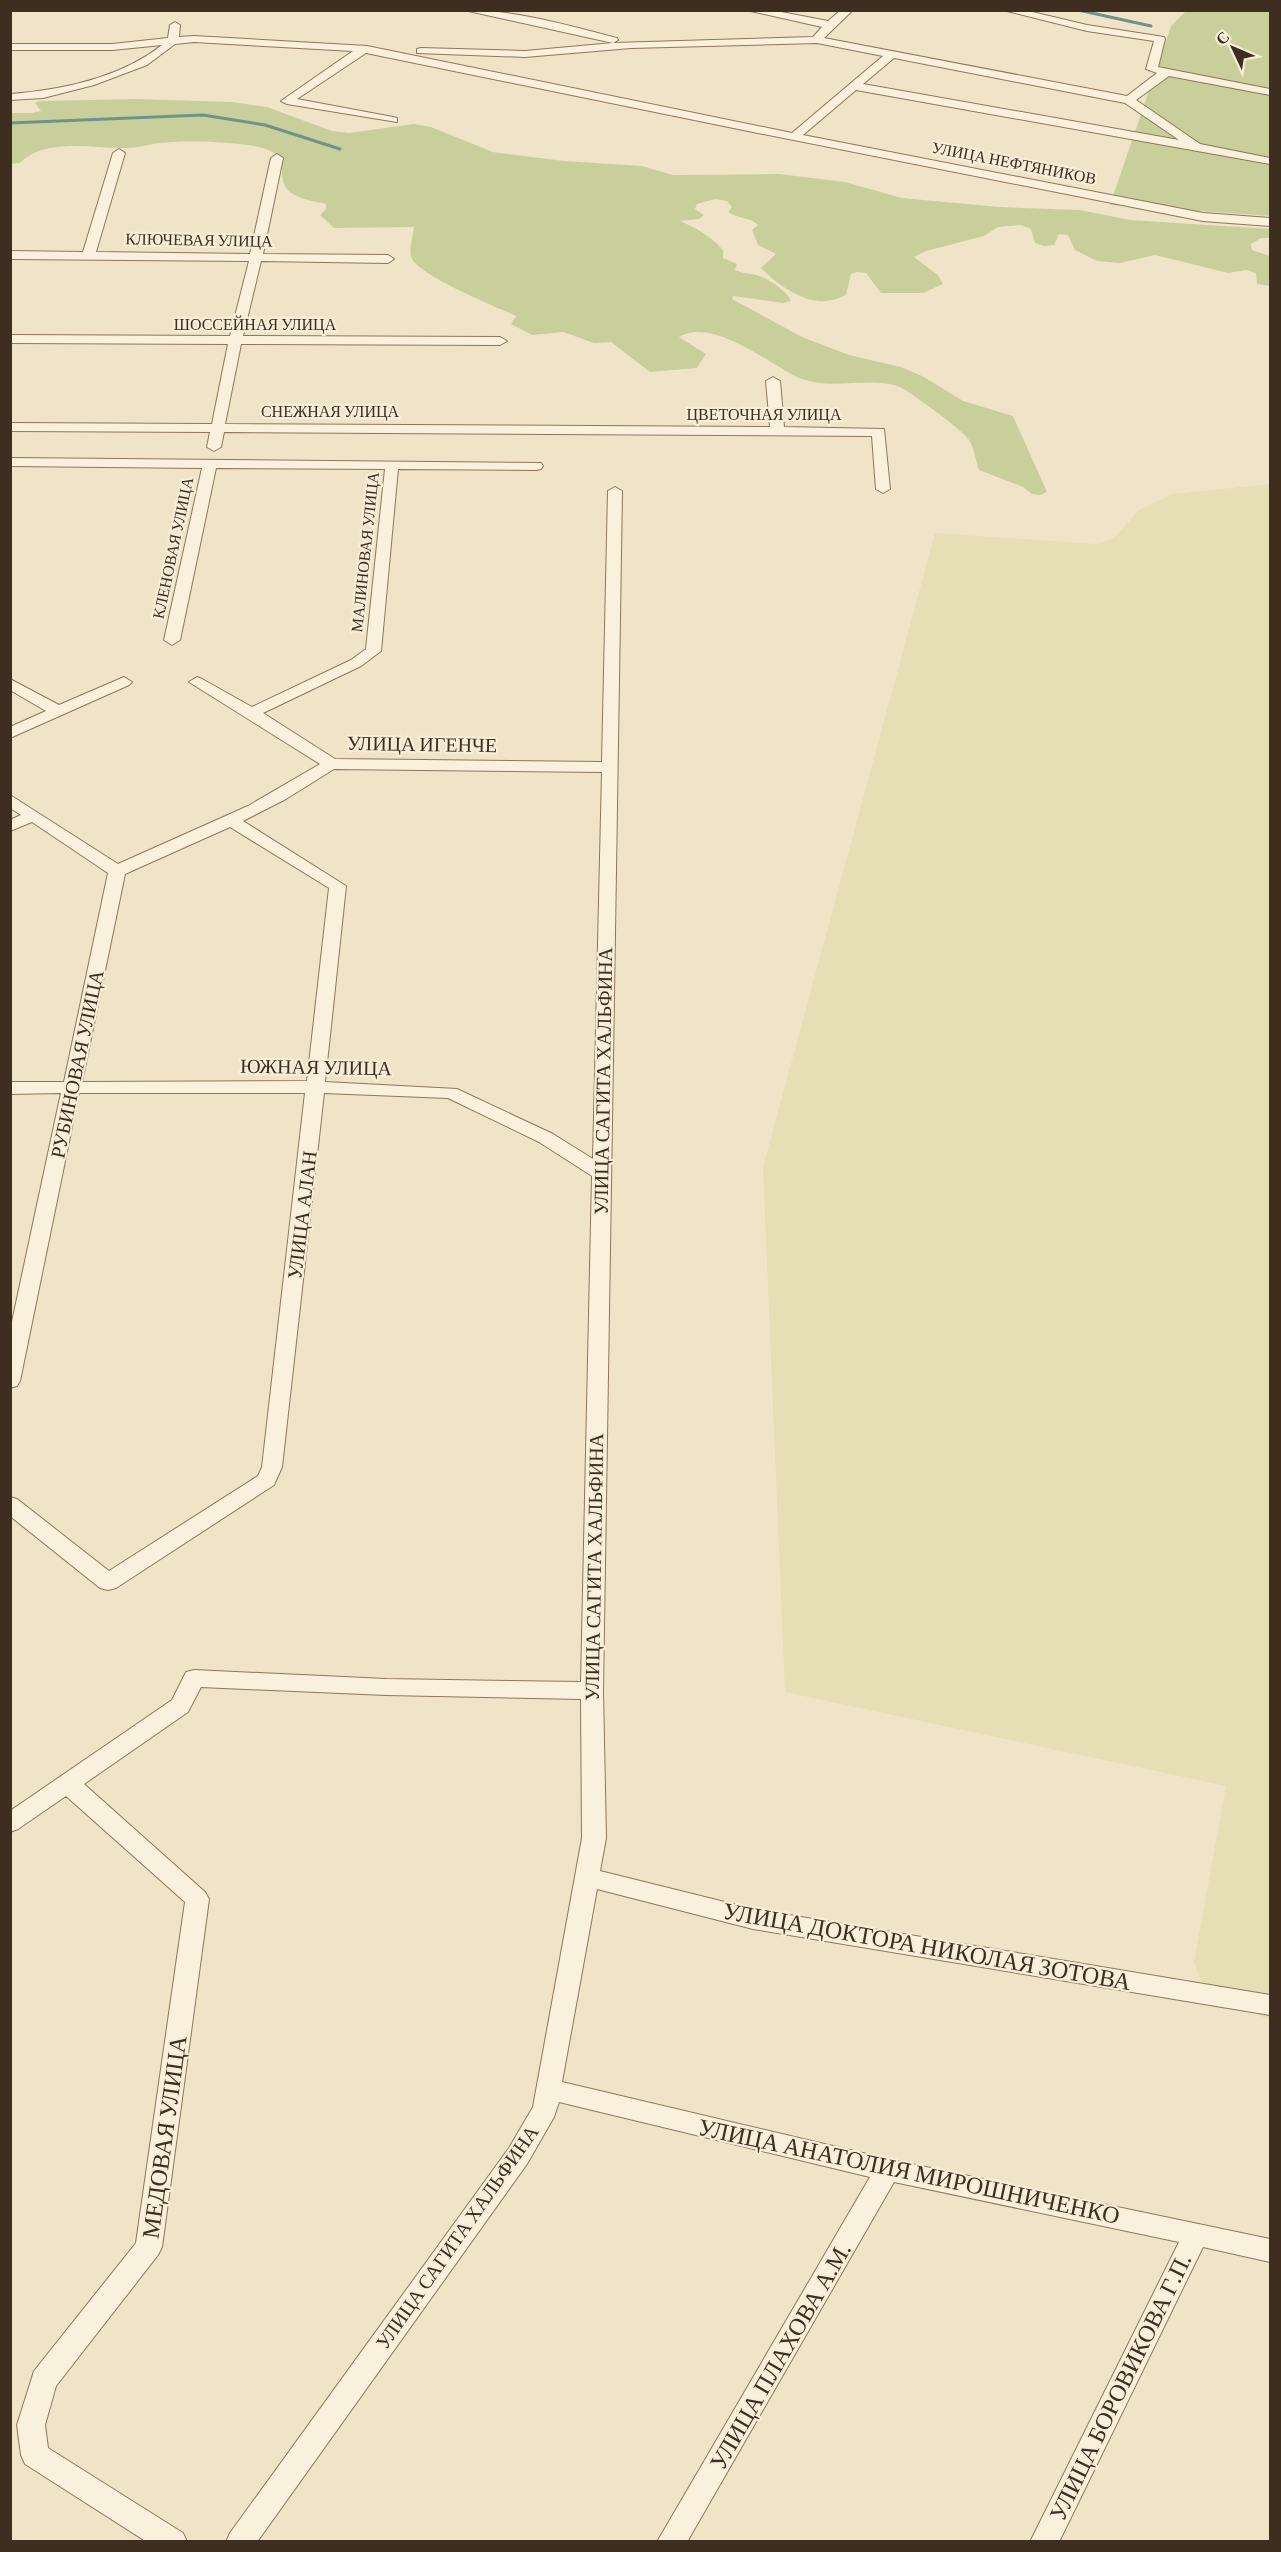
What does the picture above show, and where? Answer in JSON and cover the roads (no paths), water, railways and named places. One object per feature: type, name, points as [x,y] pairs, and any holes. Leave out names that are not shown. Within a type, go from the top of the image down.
[{"type":"street","points":[[469,10],[534,22],[631,45]]},
{"type":"street","points":[[751,10],[830,25]]},
{"type":"street","points":[[817,40],[820,34],[848,10]]},
{"type":"street","points":[[1008,10],[1088,28],[1160,39],[1152,69],[1270,92]]},
{"type":"street","points":[[10,98],[44,94],[104,77],[142,62],[160,52],[172,41],[175,25]]},
{"type":"street","points":[[10,47],[112,47],[194,39],[363,49],[525,54],[631,45],[817,40],[1129,100],[1196,147]]},
{"type":"street","points":[[363,49],[287,101],[393,120]]},
{"type":"street","name":"УЛИЦА НЕФТЯНИКОВ","points":[[363,49],[753,129],[1203,217],[1270,222]]},
{"type":"street","points":[[794,136],[893,53]]},
{"type":"street","points":[[1129,100],[1165,73]]},
{"type":"street","points":[[854,86],[1270,161]]},
{"type":"street","points":[[89,254],[119,153]]},
{"type":"street","points":[[214,447],[220,426],[235,340],[277,158]]},
{"type":"street","name":"КЛЮЧЕВАЯ УЛИЦА","points":[[10,255],[89,254],[388,259]]},
{"type":"street","name":"ШОССЕЙНАЯ УЛИЦА","points":[[10,339],[500,341]]},
{"type":"street","points":[[773,381],[777,431]]},
{"type":"street","name":"СНЕЖНАЯ УЛИЦА","points":[[10,427],[220,426],[648,430]]},
{"type":"street","name":"ЦВЕТОЧНАЯ УЛИЦА","points":[[648,430],[879,432],[883,489]]},
{"type":"street","points":[[10,462],[536,466]]},
{"type":"street","name":"КЛЕНОВАЯ УЛИЦА","points":[[172,640],[210,463]]},
{"type":"street","name":"МАЛИНОВАЯ УЛИЦА","points":[[252,713],[356,663],[373,651],[392,464]]},
{"type":"street","name":"УЛИЦА САГИТА ХАЛЬФИНА","points":[[240,2541],[518,2156],[545,2109],[549,2089],[594,1838],[592,1691],[615,491]]},
{"type":"street","points":[[10,733],[124,682]]},
{"type":"street","points":[[197,682],[252,713],[331,764]]},
{"type":"street","points":[[10,683],[59,712]]},
{"type":"street","name":"УЛИЦА ИГЕНЧЕ","points":[[117,872],[230,820],[306,780],[331,764],[609,767]]},
{"type":"street","points":[[10,800],[117,872]]},
{"type":"street","points":[[10,826],[32,816]]},
{"type":"street","name":"УЛИЦА АЛАН","points":[[10,1504],[108,1582],[267,1480],[272,1467],[317,1087],[338,886],[230,820]]},
{"type":"street","name":"РУБИНОВАЯ УЛИЦА","points":[[10,1381],[117,872]]},
{"type":"street","name":"ЮЖНАЯ УЛИЦА","points":[[10,1088],[317,1087],[451,1093],[546,1138],[601,1173]]},
{"type":"street","points":[[10,1822],[180,1706],[194,1678],[386,1687],[592,1691]]},
{"type":"street","name":"МЕДОВАЯ УЛИЦА","points":[[68,1784],[197,1899],[149,2247],[44,2380],[31,2425],[35,2455],[173,2541]]},
{"type":"street","name":"УЛИЦА ДОКТОРА НИКОЛАЯ ЗОТОВА","points":[[587,1878],[753,1919],[1270,2005]]},
{"type":"street","name":"УЛИЦА АНАТОЛИЯ МИРОШНИЧЕНКО","points":[[549,2089],[888,2170],[1270,2250]]},
{"type":"street","name":"УЛИЦА ПЛАХОВА А.М.","points":[[671,2541],[888,2170]]},
{"type":"street","name":"УЛИЦА БОРОВИКОВА Г.П.","points":[[1044,2541],[1197,2233]]},
{"type":"waterway","points":[[1078,10],[1151,26]]},
{"type":"waterway","points":[[10,123],[203,115],[265,125],[340,149]]}]
